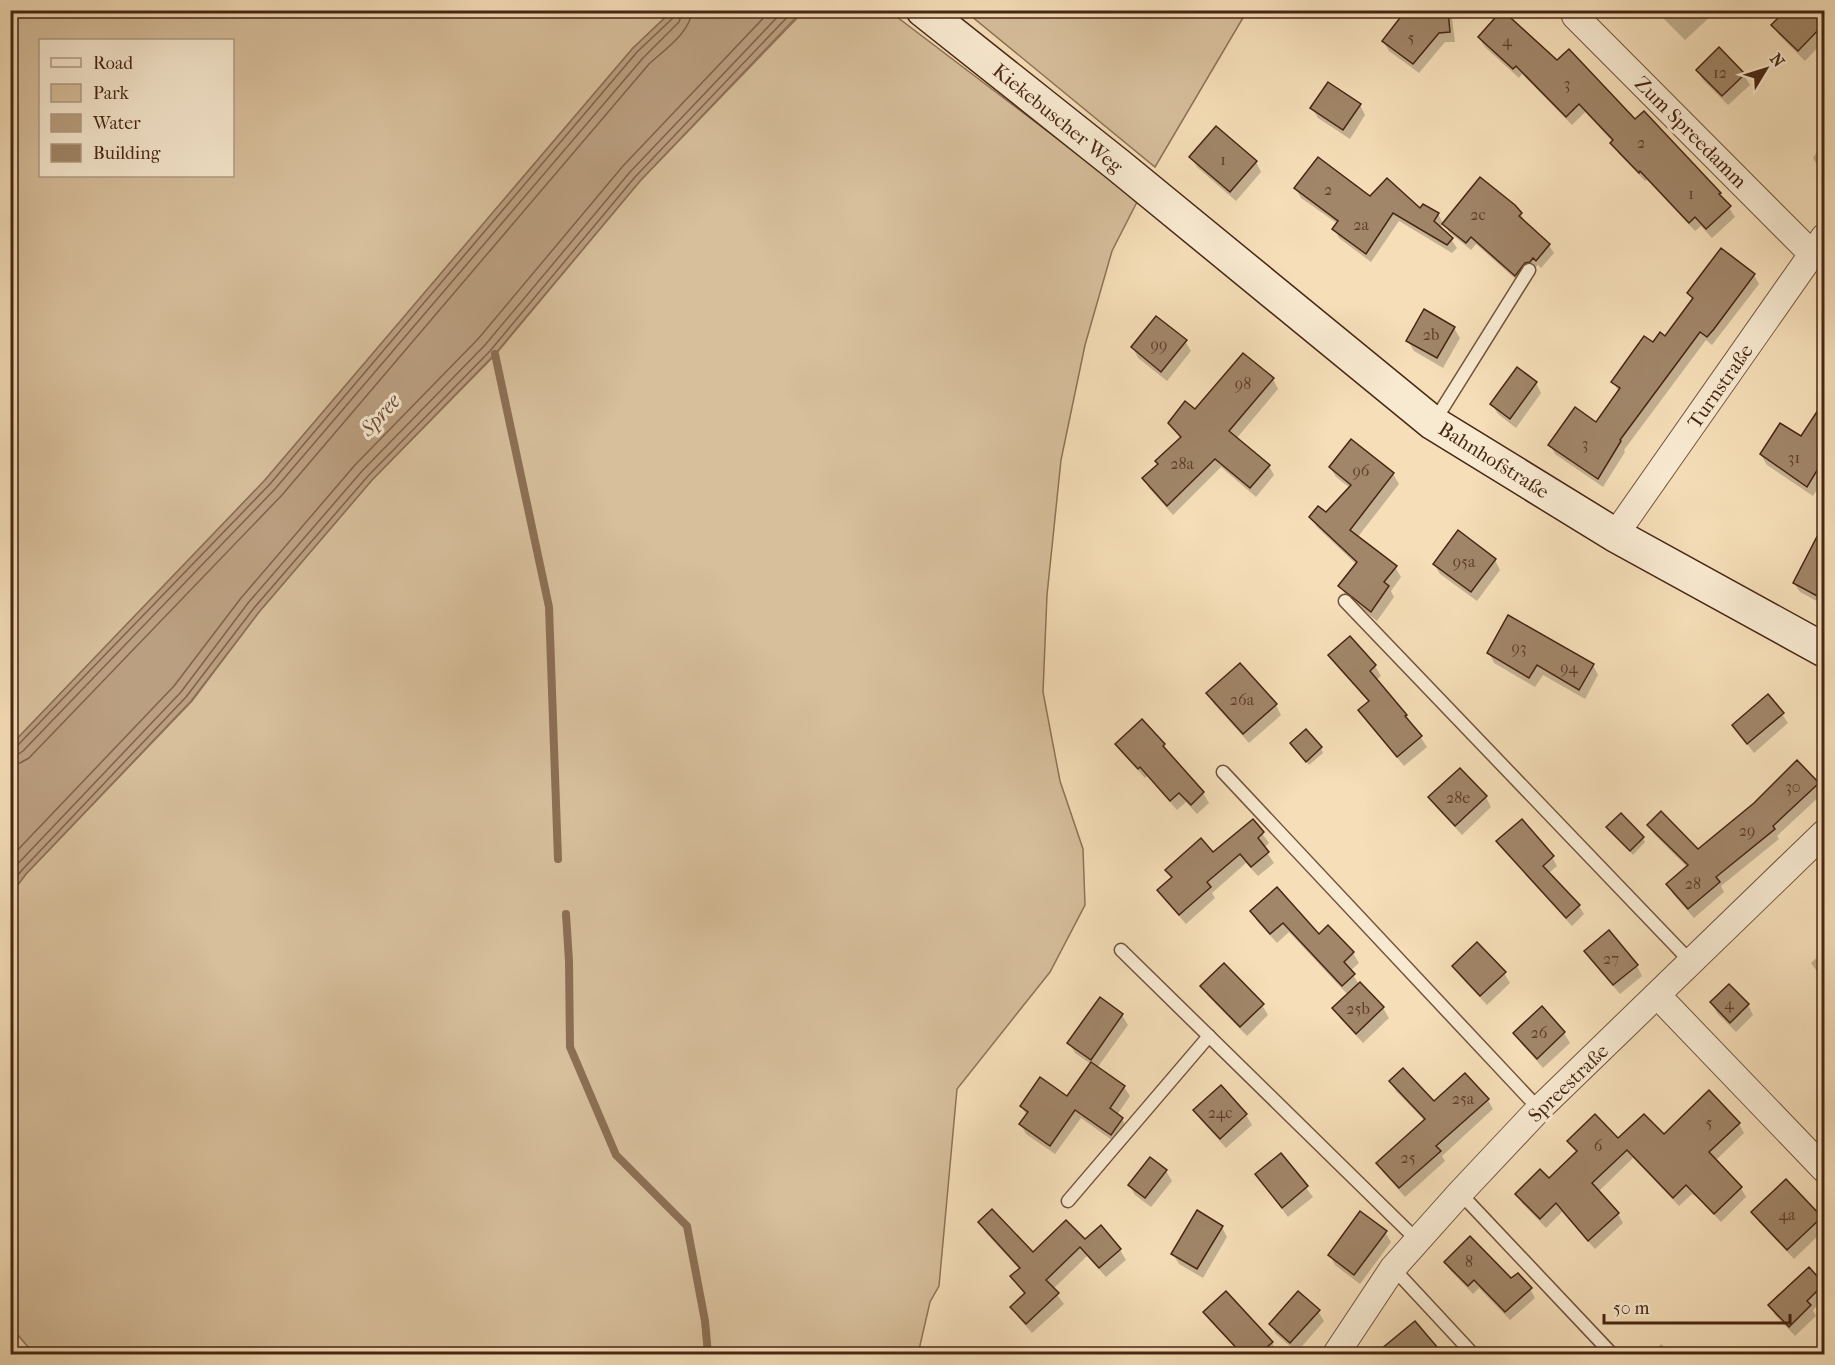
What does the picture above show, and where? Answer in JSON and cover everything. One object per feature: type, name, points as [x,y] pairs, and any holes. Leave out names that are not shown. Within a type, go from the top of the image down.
[{"type":"main road","name":"Kiekebuscher Weg","points":[[923,10],[1193,227]]},
{"type":"main road","name":"Bahnhofstraße","points":[[1193,227],[1433,423],[1615,535],[1824,650]]},
{"type":"street","name":"Zum Spreedamm","points":[[1572,13],[1818,245]]},
{"type":"street","name":"Turnstraße","points":[[1615,535],[1818,245]]},
{"type":"street","name":"Spreestraße","points":[[1336,1354],[1393,1268],[1460,1193],[1539,1109],[1824,833]]},
{"type":"street","points":[[1658,996],[1824,1169]]},
{"type":"lane","points":[[1433,423],[1529,270]]},
{"type":"lane","points":[[1345,601],[1691,962]]},
{"type":"lane","points":[[1223,772],[1539,1109]]},
{"type":"lane","points":[[1121,950],[1418,1241]]},
{"type":"lane","points":[[1068,1201],[1209,1036]]},
{"type":"lane","points":[[1460,1193],[1612,1354]]},
{"type":"lane","points":[[1393,1268],[1473,1354]]},
{"type":"green space","points":[[11,11],[672,11],[633,48],[265,480],[11,745]]},
{"type":"green space","points":[[804,11],[889,11],[1138,200],[1112,251],[1085,345],[1061,460],[1047,595],[1043,692],[1060,781],[1083,849],[1085,905],[1050,972],[957,1089],[939,1286],[930,1302],[918,1354],[34,1354],[11,1327],[10,894],[26,874],[192,701],[259,612],[372,480],[495,355],[640,181]]},
{"type":"green space","points":[[965,11],[1247,11],[1155,167]]},
{"type":"water","name":"Spree","points":[[672,11],[802,11],[640,181],[495,354],[372,480],[259,612],[191,701],[26,874],[11,894],[11,745],[265,480],[633,48]]},
{"type":"building","points":[[1406,10],[1448,10],[1450,32],[1439,33],[1413,64],[1382,41]]},
{"type":"building","points":[[1502,10],[1557,60],[1569,49],[1635,119],[1644,111],[1731,206],[1706,229],[1695,217],[1689,223],[1610,143],[1613,140],[1579,104],[1566,117],[1516,66],[1513,69],[1478,37]]},
{"type":"building","points":[[1786,10],[1811,10],[1824,24],[1798,51],[1771,25]]},
{"type":"building","points":[[1719,47],[1745,74],[1722,96],[1696,70]]},
{"type":"building","points":[[1328,82],[1361,104],[1343,130],[1310,108]]},
{"type":"building","points":[[1216,126],[1257,161],[1230,192],[1189,157]]},
{"type":"building","points":[[1318,157],[1370,196],[1387,178],[1420,208],[1423,204],[1439,213],[1434,221],[1453,238],[1447,245],[1393,213],[1366,254],[1332,229],[1338,221],[1294,188]]},
{"type":"building","points":[[1480,177],[1515,205],[1522,213],[1519,216],[1550,244],[1536,261],[1533,258],[1530,262],[1525,263],[1515,276],[1471,237],[1466,243],[1442,224]]},
{"type":"building","points":[[1721,248],[1755,274],[1707,337],[1700,332],[1620,440],[1598,479],[1548,445],[1575,407],[1596,422],[1620,388],[1611,382],[1644,336],[1653,342],[1660,332],[1665,336],[1693,298],[1687,293]]},
{"type":"building","points":[[1424,309],[1455,327],[1437,358],[1406,341]]},
{"type":"building","points":[[1156,316],[1187,340],[1161,372],[1131,347]]},
{"type":"building","points":[[1243,353],[1274,378],[1229,431],[1270,465],[1250,488],[1215,459],[1167,506],[1142,478],[1158,464],[1155,461],[1181,437],[1168,423],[1185,401],[1195,409]]},
{"type":"building","points":[[1517,367],[1537,382],[1510,419],[1490,404]]},
{"type":"building","points":[[1824,401],[1824,459],[1807,487],[1760,454],[1780,423],[1801,436]]},
{"type":"building","points":[[1351,439],[1394,473],[1350,530],[1397,566],[1384,582],[1389,586],[1371,612],[1338,586],[1357,562],[1309,517],[1318,506],[1326,512],[1351,485],[1329,467]]},
{"type":"building","points":[[1824,523],[1824,586],[1819,597],[1793,583]]},
{"type":"building","points":[[1458,530],[1496,559],[1471,592],[1433,564]]},
{"type":"building","points":[[1508,615],[1594,664],[1579,690],[1537,665],[1529,678],[1487,653]]},
{"type":"building","points":[[1350,636],[1376,665],[1370,671],[1422,736],[1397,757],[1358,710],[1369,701],[1328,655]]},
{"type":"building","points":[[1240,663],[1277,704],[1243,734],[1206,693]]},
{"type":"building","points":[[1768,694],[1784,713],[1747,744],[1732,725]]},
{"type":"building","points":[[1142,719],[1204,792],[1191,805],[1179,793],[1170,801],[1140,767],[1138,769],[1115,744]]},
{"type":"building","points":[[1306,729],[1322,747],[1306,762],[1290,743]]},
{"type":"building","points":[[1797,760],[1819,783],[1773,826],[1775,829],[1716,877],[1720,882],[1688,909],[1666,884],[1688,865],[1647,825],[1661,811],[1698,849],[1754,803]]},
{"type":"building","points":[[1460,768],[1487,796],[1455,826],[1428,797]]},
{"type":"building","points":[[1621,813],[1644,837],[1630,851],[1606,827]]},
{"type":"building","points":[[1253,819],[1264,832],[1258,838],[1269,852],[1251,867],[1240,854],[1207,882],[1211,887],[1179,915],[1157,890],[1172,877],[1165,870],[1201,838],[1213,852]]},
{"type":"building","points":[[1522,819],[1554,856],[1543,866],[1580,905],[1566,918],[1496,841]]},
{"type":"building","points":[[1277,887],[1319,934],[1328,925],[1354,952],[1344,962],[1355,974],[1342,986],[1283,923],[1270,934],[1250,911]]},
{"type":"building","points":[[1609,930],[1638,965],[1613,985],[1584,951]]},
{"type":"building","points":[[1477,942],[1506,972],[1480,996],[1452,966]]},
{"type":"building","points":[[1224,963],[1264,1004],[1240,1027],[1200,986]]},
{"type":"building","points":[[1360,982],[1384,1007],[1356,1034],[1332,1008]]},
{"type":"building","points":[[1729,984],[1749,1004],[1730,1023],[1710,1002]]},
{"type":"building","points":[[1100,997],[1123,1014],[1091,1060],[1067,1043]]},
{"type":"building","points":[[1542,1006],[1565,1032],[1537,1059],[1513,1033]]},
{"type":"building","points":[[1091,1062],[1125,1086],[1110,1108],[1123,1118],[1111,1135],[1075,1110],[1050,1146],[1019,1124],[1028,1112],[1020,1106],[1040,1077],[1067,1096]]},
{"type":"building","points":[[1403,1068],[1434,1101],[1465,1073],[1489,1099],[1436,1146],[1441,1151],[1399,1188],[1376,1163],[1425,1119],[1389,1081]]},
{"type":"building","points":[[1221,1085],[1247,1114],[1220,1139],[1193,1110]]},
{"type":"building","points":[[1709,1090],[1740,1123],[1709,1152],[1742,1187],[1714,1214],[1686,1185],[1673,1198],[1627,1150],[1592,1183],[1619,1213],[1588,1241],[1556,1203],[1540,1219],[1515,1194],[1540,1169],[1549,1178],[1577,1151],[1567,1141],[1595,1114],[1618,1138],[1644,1114],[1664,1134]]},
{"type":"building","points":[[1281,1153],[1308,1186],[1282,1208],[1255,1174]]},
{"type":"building","points":[[1150,1157],[1167,1170],[1145,1198],[1128,1185]]},
{"type":"building","points":[[1786,1179],[1822,1217],[1787,1250],[1751,1212]]},
{"type":"building","points":[[992,1209],[1033,1252],[1066,1220],[1085,1239],[1101,1225],[1121,1249],[1099,1268],[1080,1247],[1046,1280],[1059,1293],[1026,1324],[1010,1307],[1025,1293],[1010,1276],[1020,1268],[978,1222]]},
{"type":"building","points":[[1197,1210],[1223,1226],[1197,1269],[1171,1254]]},
{"type":"building","points":[[1360,1211],[1387,1231],[1354,1275],[1328,1255]]},
{"type":"building","points":[[1470,1236],[1511,1278],[1518,1273],[1532,1288],[1505,1312],[1474,1280],[1468,1286],[1444,1262]]},
{"type":"building","points":[[1809,1267],[1824,1284],[1807,1301],[1811,1305],[1789,1327],[1768,1305]]},
{"type":"building","points":[[1226,1291],[1273,1342],[1259,1354],[1242,1354],[1203,1312]]},
{"type":"building","points":[[1298,1291],[1320,1310],[1290,1343],[1269,1324]]},
{"type":"building","points":[[1415,1321],[1443,1354],[1375,1354]]},
{"type":"waterway","points":[[495,354],[549,607],[558,859]]},
{"type":"waterway","points":[[566,914],[570,1047],[616,1155],[687,1226],[705,1321],[708,1354]]}]
